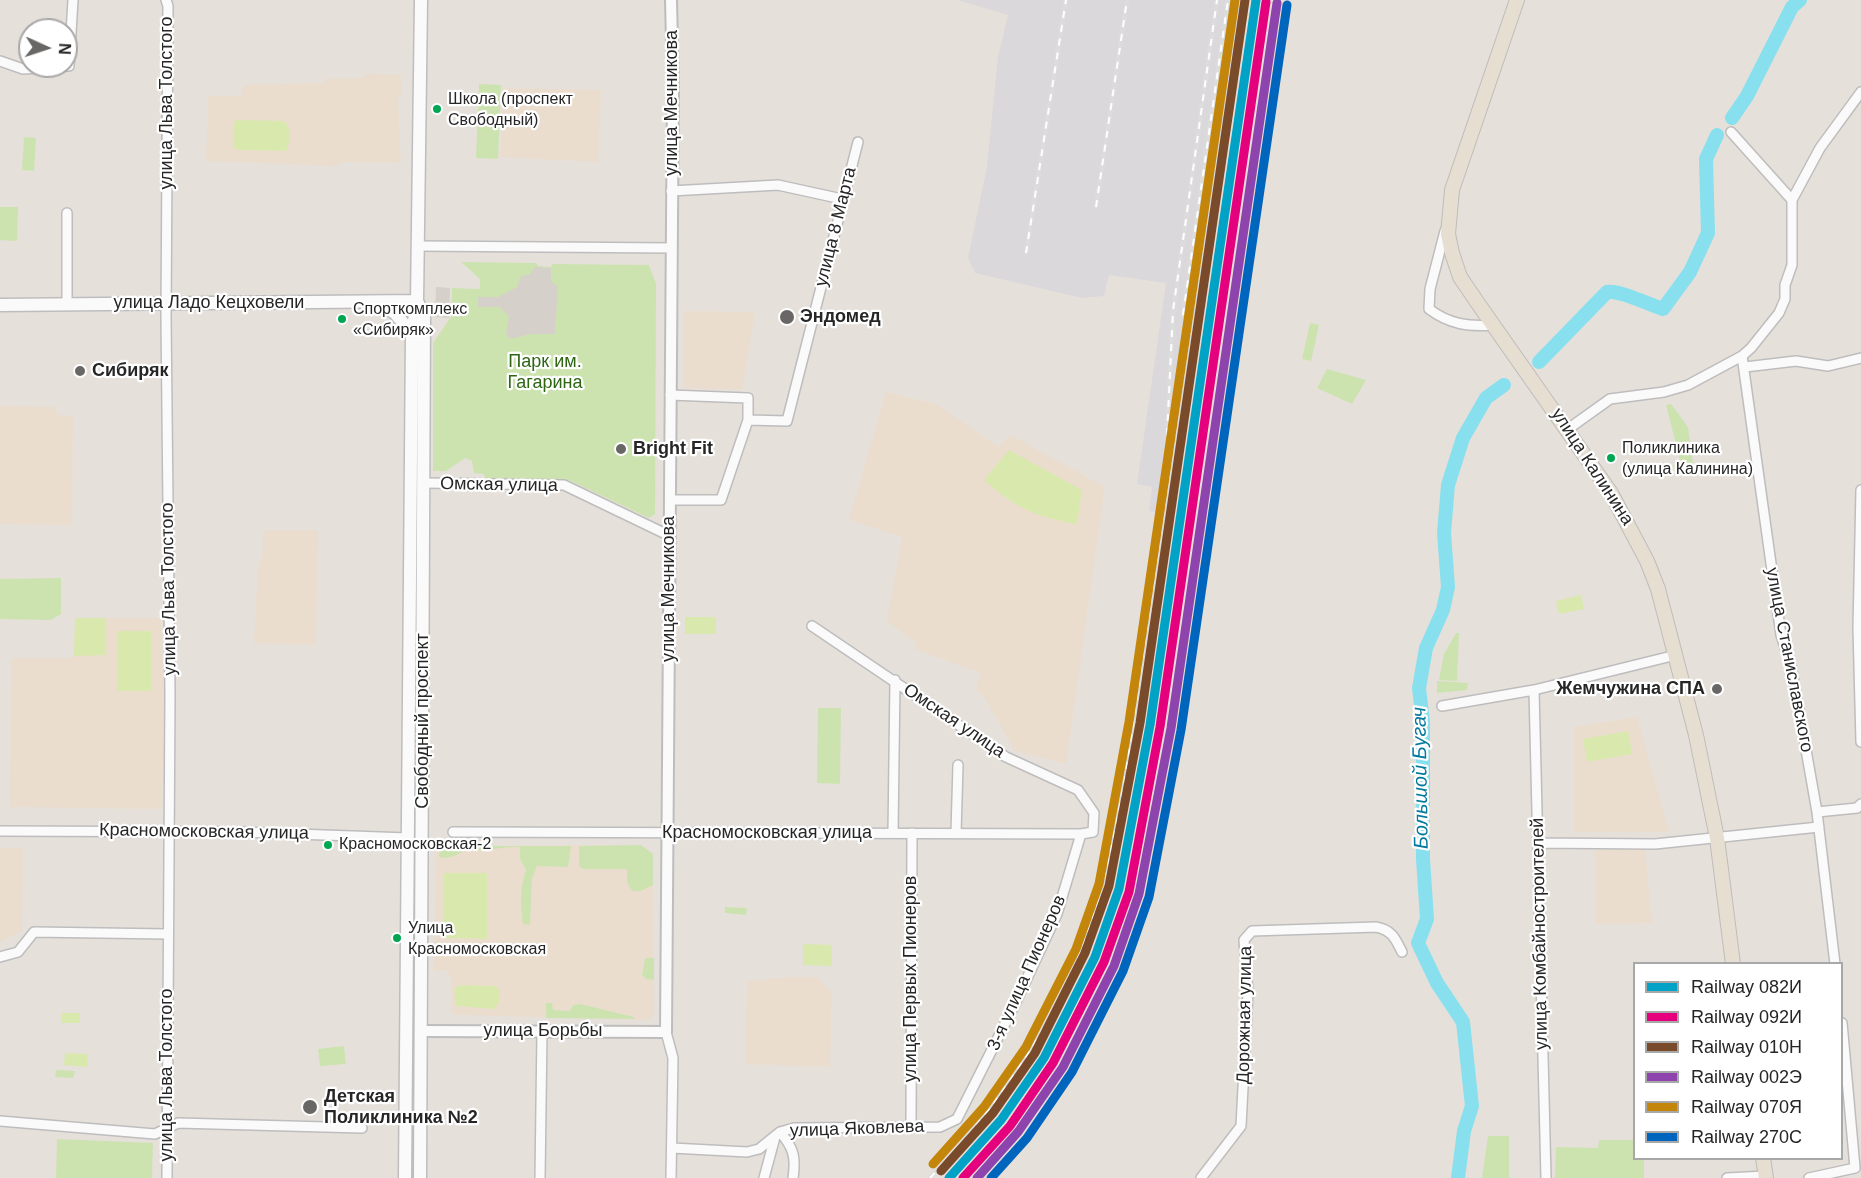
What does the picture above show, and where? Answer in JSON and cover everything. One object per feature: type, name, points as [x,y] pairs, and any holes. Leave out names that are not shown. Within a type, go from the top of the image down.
[{"type":"main road","name":"Свободный проспект","points":[[420,1178],[422,840],[419,483],[412,334],[417,301],[421,0]]},
{"type":"main road","name":"улица Калинина","points":[[1517,0],[1452,190],[1448,217],[1452,253],[1461,277],[1568,429],[1634,532],[1658,589],[1696,735],[1717,838],[1733,962]]},
{"type":"main road","name":"улица Ладо Кецховели","points":[[0,304],[417,301]]},
{"type":"main road","name":"Свободный проспект","points":[[405,1178],[408,838],[424,316],[417,301]]},
{"type":"main road","points":[[374,302],[395,313],[412,334]]},
{"type":"main road","points":[[408,838],[422,840]]},
{"type":"main road","points":[[1763,1160],[1766,1177]]},
{"type":"street","points":[[0,61],[23,69],[69,66],[73,0]]},
{"type":"street","name":"улица Льва Толстого","points":[[166,0],[168,6],[166,303],[170,694],[167,1178]]},
{"type":"street","name":"улица Мечникова","points":[[671,0],[670,536],[665,833],[666,1032],[673,1058],[671,1178]]},
{"type":"street","points":[[1568,429],[1610,399],[1664,392],[1688,385],[1742,356],[1783,306],[1785,285],[1792,265],[1792,200],[1820,148],[1861,92]]},
{"type":"street","points":[[1731,132],[1792,200]]},
{"type":"street","name":"улица 8 Марта","points":[[748,420],[787,421],[858,142]]},
{"type":"street","points":[[671,191],[778,185],[843,199]]},
{"type":"street","points":[[67,303],[68,213]]},
{"type":"street","points":[[1448,217],[1430,289],[1429,309],[1443,320],[1472,327],[1493,325]]},
{"type":"street","points":[[418,246],[671,248]]},
{"type":"street","name":"улица Станиславского","points":[[1742,356],[1781,635],[1791,664],[1817,812],[1834,962]]},
{"type":"street","points":[[1745,367],[1796,361],[1828,366],[1861,358]]},
{"type":"street","points":[[670,395],[748,398],[748,420],[721,500],[670,500]]},
{"type":"street","name":"Омская улица","points":[[419,483],[564,485],[670,536]]},
{"type":"street","points":[[1861,490],[1858,628],[1861,742]]},
{"type":"street","name":"Омская улица","points":[[812,626],[1006,757],[1078,790],[1094,813]]},
{"type":"street","points":[[1442,706],[1534,690],[1676,655]]},
{"type":"street","points":[[894,833],[895,680]]},
{"type":"street","name":"улица Комбайностроителей","points":[[1534,690],[1546,1178]]},
{"type":"street","points":[[956,833],[958,765]]},
{"type":"street","points":[[1817,812],[1859,806]]},
{"type":"street","name":"3-я улица Пионеров","points":[[940,1127],[957,1119],[1015,1004],[1056,914],[1080,834],[1093,832],[1094,813]]},
{"type":"street","points":[[1539,843],[1655,844],[1819,827]]},
{"type":"street","name":"Красномосковская улица","points":[[0,831],[169,831],[408,838]]},
{"type":"street","name":"Красномосковская улица","points":[[453,832],[1080,834]]},
{"type":"street","name":"улица Первых Пионеров","points":[[910,1126],[912,833]]},
{"type":"street","name":"Дорожная улица","points":[[1201,1178],[1241,1126],[1248,992],[1244,940],[1252,931],[1376,927],[1387,929],[1393,934],[1402,952]]},
{"type":"street","points":[[0,957],[18,952],[34,932],[167,934]]},
{"type":"street","name":"улица Борьбы","points":[[420,1030],[666,1032]]},
{"type":"street","points":[[540,1178],[542,1031]]},
{"type":"street","points":[[1809,1178],[1855,1168],[1843,1034]]},
{"type":"street","points":[[0,1121],[155,1134],[178,1123],[362,1128]]},
{"type":"street","name":"улица Яковлева","points":[[672,1148],[747,1152],[759,1149],[777,1134],[794,1128],[940,1127]]},
{"type":"street","points":[[764,1178],[777,1134],[792,1146],[795,1160],[793,1178]]},
{"type":"street","points":[[1727,1178],[1766,1177]]},
{"type":"shaded area","points":[[957,0],[1242,0],[1167,514],[1149,511],[1152,487],[1137,484],[1166,283],[1109,275],[1104,296],[1082,298],[975,273],[968,258],[987,167],[998,57],[1008,15]]},
{"type":"shaded area","points":[[367,74],[401,75],[401,95],[398,98],[401,163],[343,162],[335,166],[206,161],[208,96],[241,96],[244,85],[322,83],[328,79],[363,78]]},
{"type":"shaded area","points":[[503,88],[601,90],[598,162],[500,157]]},
{"type":"shaded area","points":[[535,267],[551,268],[551,282],[558,286],[555,334],[531,334],[510,339],[506,333],[509,317],[500,307],[478,307],[478,297],[498,297],[517,287],[521,276],[530,274]]},
{"type":"shaded area","points":[[436,287],[450,288],[449,318],[435,317]]},
{"type":"shaded area","points":[[683,311],[755,312],[742,390],[683,388]]},
{"type":"shaded area","points":[[886,392],[936,404],[998,447],[1010,435],[1105,487],[1066,764],[1015,751],[984,697],[975,689],[981,673],[914,649],[917,644],[887,621],[902,537],[849,520]]},
{"type":"shaded area","points":[[0,406],[56,407],[57,415],[73,416],[72,525],[0,524]]},
{"type":"shaded area","points":[[318,530],[316,645],[254,643],[258,567],[263,553],[263,531]]},
{"type":"shaded area","points":[[75,618],[161,618],[164,707],[162,809],[10,807],[11,658],[74,658]]},
{"type":"shaded area","points":[[1637,717],[1669,832],[1574,832],[1574,727]]},
{"type":"shaded area","points":[[641,845],[653,854],[654,1015],[649,1020],[451,1013],[452,984],[448,971],[434,971],[436,846]]},
{"type":"shaded area","points":[[0,848],[23,848],[22,931],[0,942]]},
{"type":"shaded area","points":[[1645,849],[1652,923],[1596,924],[1595,850]]},
{"type":"shaded area","points":[[817,977],[832,993],[830,1067],[745,1064],[747,981]]},
{"type":"green space","points":[[479,84],[501,85],[498,159],[476,158]]},
{"type":"green space","points":[[236,120],[284,121],[290,135],[286,151],[238,150],[233,147],[233,125]]},
{"type":"green space","points":[[24,137],[36,138],[34,171],[22,170]]},
{"type":"green space","points":[[0,207],[18,207],[17,241],[0,240]]},
{"type":"green space","name":"Парк им. Гагарина","points":[[461,262],[536,263],[538,266],[551,267],[553,264],[649,265],[656,284],[655,514],[649,518],[569,480],[485,478],[484,474],[474,473],[472,461],[465,458],[446,471],[433,471],[433,343],[451,317],[452,288],[480,289],[480,279]]},
{"type":"green space","points":[[1310,323],[1319,325],[1311,361],[1302,359]]},
{"type":"green space","points":[[1327,369],[1366,380],[1352,404],[1317,388]]},
{"type":"green space","points":[[1671,404],[1688,427],[1693,464],[1691,475],[1682,476],[1673,466],[1676,463],[1679,467],[1681,464],[1666,405]]},
{"type":"green space","points":[[1009,450],[1082,490],[1077,524],[1027,510],[1006,498],[984,480]]},
{"type":"green space","points":[[61,578],[61,614],[51,620],[0,619],[0,579]]},
{"type":"green space","points":[[1581,595],[1584,609],[1559,614],[1556,601]]},
{"type":"green space","points":[[685,617],[716,617],[716,634],[685,634]]},
{"type":"green space","points":[[75,618],[106,618],[106,655],[74,656]]},
{"type":"green space","points":[[117,631],[151,631],[151,691],[117,691]]},
{"type":"green space","points":[[1456,633],[1459,633],[1457,681],[1439,680],[1444,654]]},
{"type":"green space","points":[[1437,681],[1468,683],[1467,690],[1437,693]]},
{"type":"green space","points":[[818,708],[841,708],[840,784],[817,783]]},
{"type":"green space","points":[[1628,731],[1632,754],[1587,762],[1583,739]]},
{"type":"green space","points":[[641,845],[653,854],[653,885],[641,891],[632,891],[627,882],[627,869],[583,869],[579,866],[579,846]]},
{"type":"green space","points":[[440,846],[571,846],[568,867],[537,866],[532,879],[530,925],[523,924],[522,917],[522,890],[526,870],[520,859],[520,847],[468,849],[454,856],[443,858],[439,857]]},
{"type":"green space","points":[[444,873],[487,873],[487,939],[443,938]]},
{"type":"green space","points":[[725,907],[747,908],[746,915],[725,913]]},
{"type":"green space","points":[[803,944],[832,945],[832,966],[803,965]]},
{"type":"green space","points":[[645,958],[654,958],[654,980],[646,979],[642,975]]},
{"type":"green space","points":[[460,985],[495,986],[500,990],[499,1003],[494,1009],[456,1006],[454,989]]},
{"type":"green space","points":[[546,1003],[552,1003],[553,1010],[570,1011],[573,1005],[580,1004],[634,1017],[634,1019],[546,1018]]},
{"type":"green space","points":[[61,1013],[80,1013],[80,1023],[61,1023]]},
{"type":"green space","points":[[344,1046],[346,1064],[320,1066],[318,1049]]},
{"type":"green space","points":[[65,1053],[88,1054],[87,1067],[64,1065]]},
{"type":"green space","points":[[56,1070],[75,1071],[73,1078],[55,1077]]},
{"type":"green space","points":[[1488,1136],[1509,1136],[1509,1178],[1482,1178]]},
{"type":"green space","points":[[57,1139],[153,1143],[152,1178],[56,1178]]},
{"type":"green space","points":[[1599,1140],[1633,1140],[1633,1160],[1644,1160],[1644,1178],[1555,1178],[1556,1147],[1598,1148]]},
{"type":"waterway","name":"Большой Бугач","points":[[1732,118],[1747,96],[1792,7],[1800,0]]},
{"type":"waterway","points":[[1539,362],[1607,292],[1626,295],[1663,309],[1690,272],[1708,233],[1706,159],[1717,135]]},
{"type":"waterway","name":"Большой Бугач","points":[[1458,1178],[1464,1131],[1472,1106],[1463,1022],[1437,983],[1418,943],[1427,919],[1423,859],[1423,722],[1419,688],[1426,648],[1443,610],[1448,587],[1444,533],[1448,485],[1463,438],[1486,398],[1504,385]]},
{"type":"railway","points":[[1026,253],[1066,0]]},
{"type":"railway","points":[[1096,207],[1127,0]]},
{"type":"railway","points":[[1167,435],[1173,311],[1217,0]]},
{"type":"railway","points":[[1183,315],[1228,0]]},
{"type":"railway","points":[[930,1178],[979,1123],[1023,1062],[1042,1030],[1076,964],[1105,873],[1125,778],[1238,0]]},
{"type":"rail line","name":"070Я","points":[[933,1164],[984,1107],[1026,1047],[1076,949],[1099,884],[1129,722],[1235,0]]},
{"type":"rail line","name":"010Н","points":[[941,1171],[993,1113],[1035,1053],[1085,953],[1109,886],[1140,723],[1245,0]]},
{"type":"rail line","name":"082И","points":[[949,1178],[1001,1120],[1044,1058],[1095,957],[1119,889],[1150,725],[1256,0]]},
{"type":"rail line","name":"092И","points":[[963,1178],[1010,1126],[1053,1063],[1104,962],[1129,892],[1160,727],[1266,2]]},
{"type":"rail line","name":"002Э","points":[[977,1178],[1018,1132],[1063,1067],[1114,966],[1139,894],[1171,728],[1277,3]]},
{"type":"rail line","name":"270С","points":[[991,1178],[1027,1138],[1072,1072],[1123,971],[1149,897],[1181,730],[1287,5]]},
{"type":"place","name":"Школа (проспект Свободный)","points":[[437,109]]},
{"type":"place","name":"Эндомед","points":[[787,317]]},
{"type":"place","name":"Спорткомплекс «Сибиряк»","points":[[342,319]]},
{"type":"place","name":"Сибиряк","points":[[80,371]]},
{"type":"place","name":"Bright Fit","points":[[621,449]]},
{"type":"place","name":"Поликлиника (улица Калинина)","points":[[1611,458]]},
{"type":"place","name":"Жемчужина СПА","points":[[1717,689]]},
{"type":"place","name":"Красномосковская-2","points":[[328,845]]},
{"type":"place","name":"Улица Красномосковская","points":[[397,938]]},
{"type":"place","name":"Детская Поликлиника №2","points":[[310,1107]]}]
